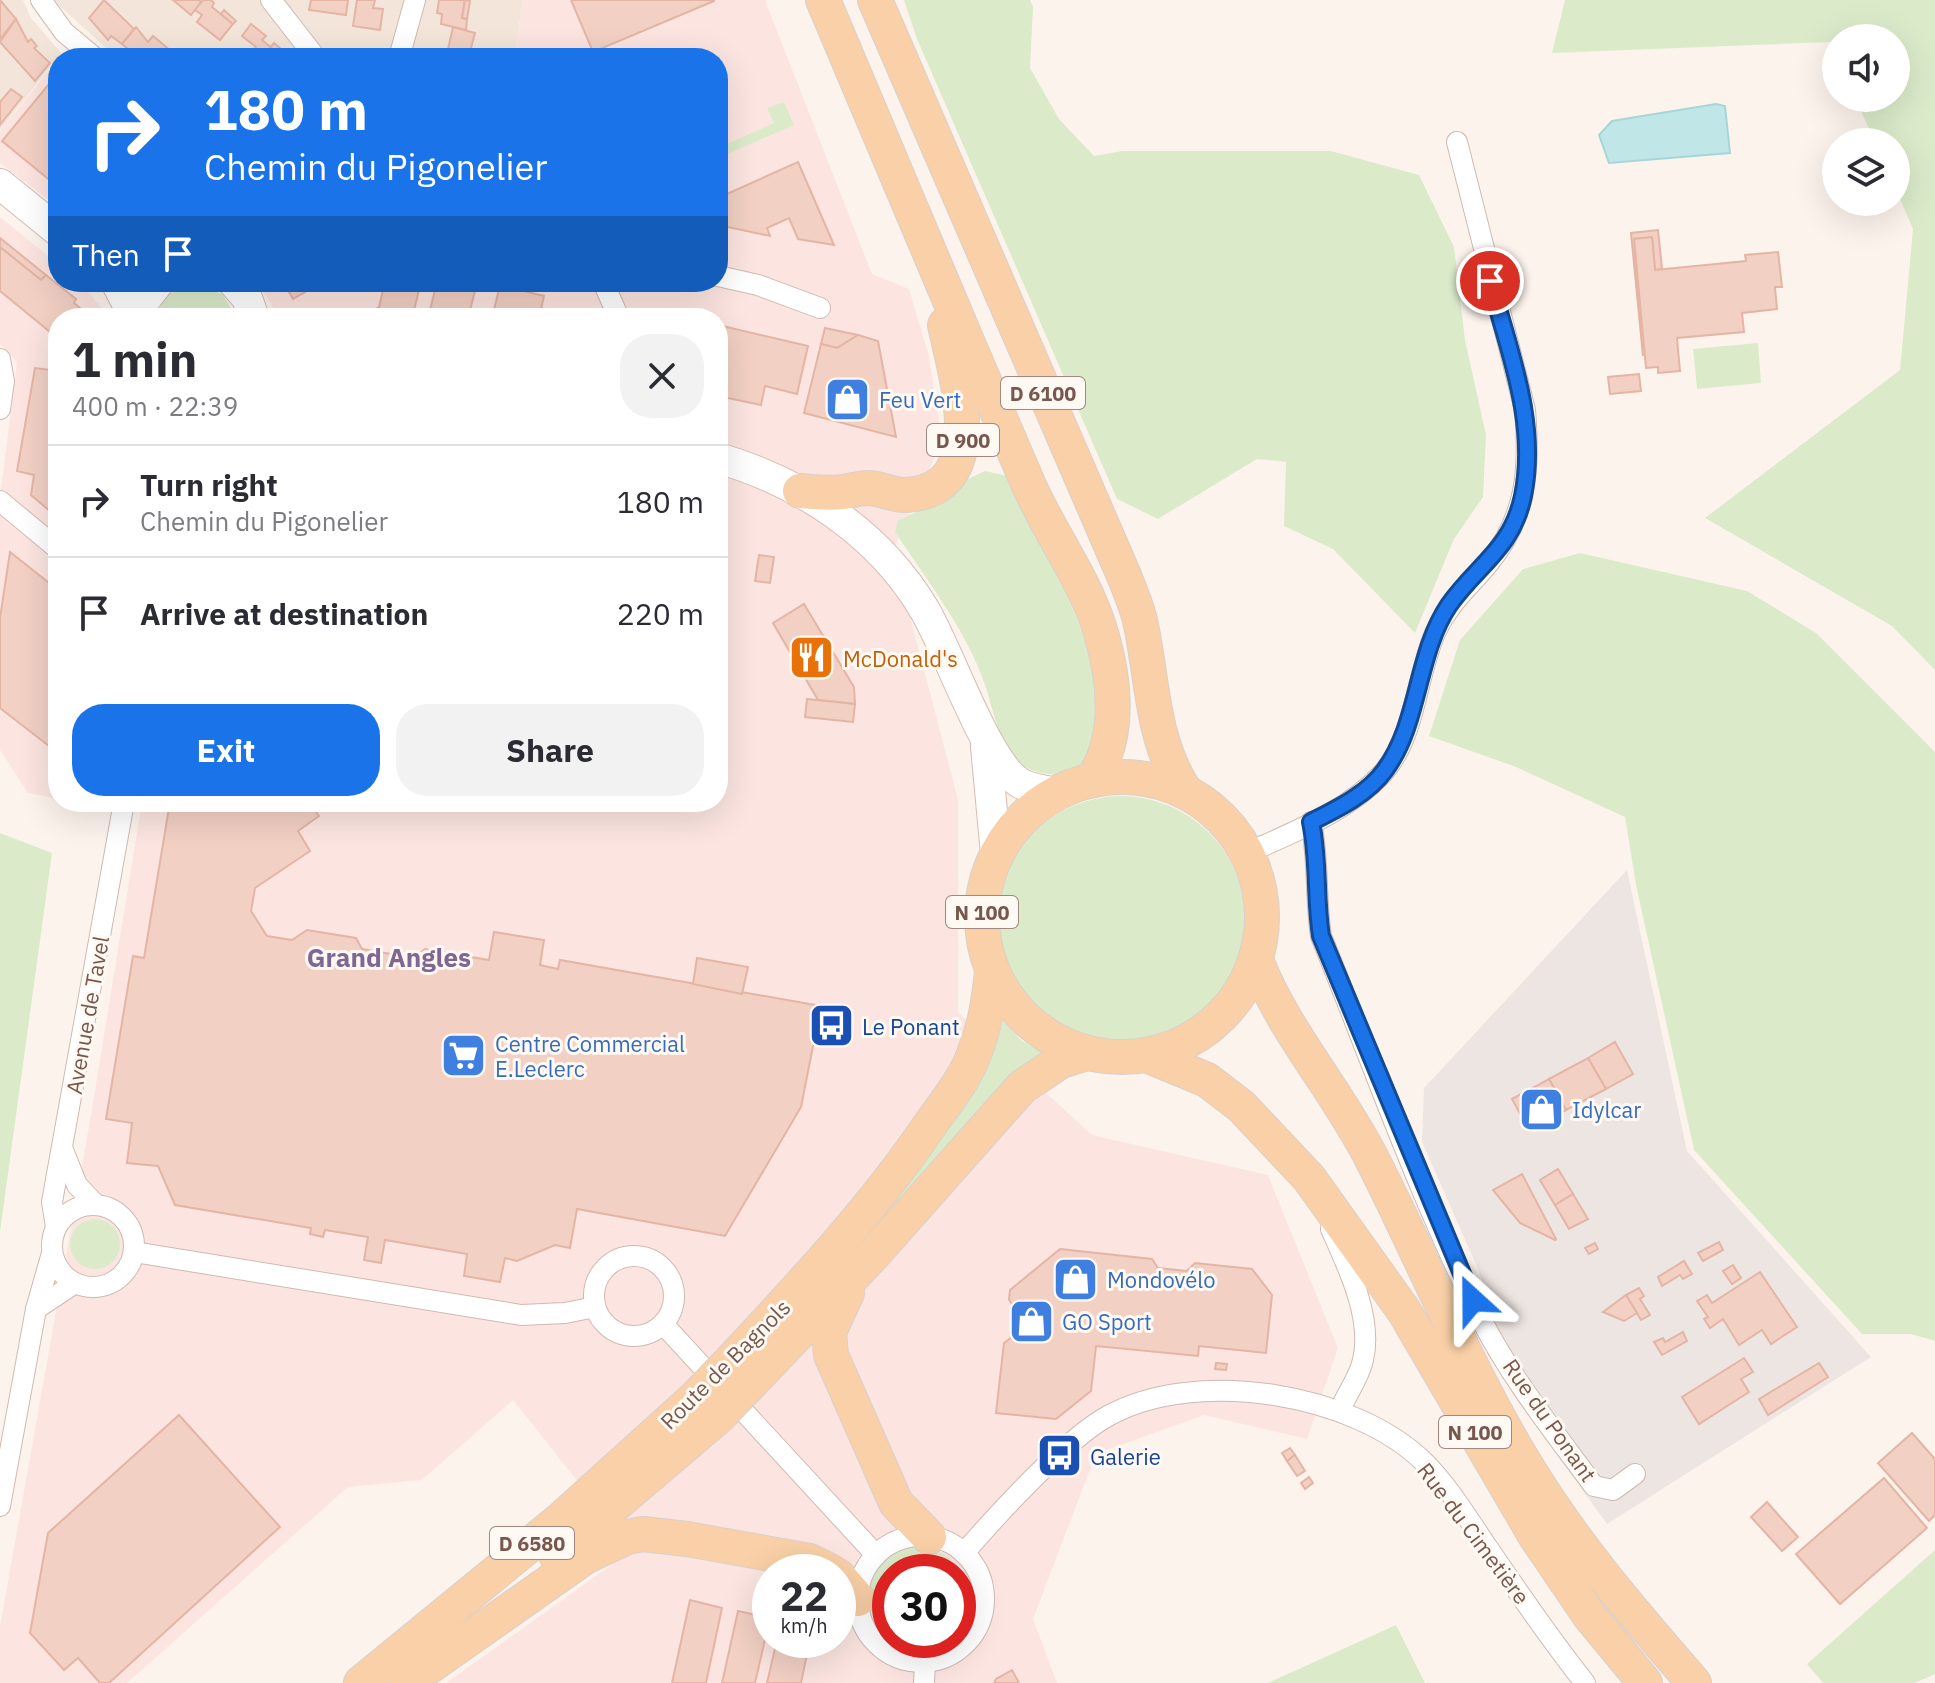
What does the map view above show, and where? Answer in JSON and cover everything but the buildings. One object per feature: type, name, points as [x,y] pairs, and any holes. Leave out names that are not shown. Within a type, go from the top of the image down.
[{"type":"main road","name":"D 6100","points":[[823,0],[1028,485],[1086,593],[1101,633],[1113,713],[1111,744],[1093,779]]},
{"type":"main road","name":"D 6100","points":[[875,0],[1125,578],[1141,621],[1158,735],[1169,767],[1185,791]]},
{"type":"main road","points":[[0,184],[48,223]]},
{"type":"main road","name":"D 900","points":[[800,491],[841,492],[866,488],[903,495],[927,490],[942,480],[959,458],[963,449],[962,418],[929,250]]},
{"type":"main road","name":"D 900","points":[[728,462],[800,491],[862,534],[924,607],[964,686],[984,737],[991,778],[996,854]]},
{"type":"main road","name":"D 900","points":[[984,737],[1018,782],[1055,793]]},
{"type":"main road","name":"N 100","points":[[1140,777],[1185,791],[1221,818],[1247,853],[1261,900],[1263,924],[1256,960],[1240,994],[1215,1023],[1184,1044],[1149,1056],[1118,1058],[1087,1053],[1040,1031],[1004,994],[992,971],[983,936],[982,900],[996,854],[1011,830],[1031,809],[1055,793],[1093,779],[1140,777]]},
{"type":"main road","name":"N 100","points":[[1256,960],[1283,1017],[1341,1103],[1372,1159],[1452,1328],[1526,1466],[1589,1558],[1694,1683]]},
{"type":"main road","name":"Route de Bagnols","points":[[738,1376],[890,1183],[951,1094],[974,1057],[988,1012],[992,971]]},
{"type":"main road","name":"Route de Bagnols","points":[[397,1683],[596,1522],[738,1376],[872,1256],[1022,1087],[1061,1061],[1087,1053]]},
{"type":"main road","name":"N 100","points":[[1149,1056],[1207,1080],[1241,1106],[1309,1178],[1404,1311],[1544,1549],[1589,1615],[1645,1683]]},
{"type":"main road","points":[[872,1256],[829,1332],[831,1355],[896,1503],[929,1537]]},
{"type":"main road","name":"Route de Bagnols","points":[[361,1683],[560,1520],[707,1406]]},
{"type":"main road","points":[[406,1683],[585,1557],[627,1537],[643,1534],[687,1539],[771,1554]]},
{"type":"street","points":[[41,0],[64,32],[83,48]]},
{"type":"street","points":[[271,0],[308,48]]},
{"type":"street","points":[[402,48],[415,0]]},
{"type":"street","points":[[1247,853],[1363,792],[1385,770],[1401,741],[1435,633],[1450,604],[1487,566],[1512,532],[1523,496],[1528,445],[1525,410],[1457,142]]},
{"type":"street","points":[[728,278],[758,285],[820,308]]},
{"type":"street","points":[[0,359],[4,381],[0,409]]},
{"type":"street","points":[[0,501],[48,541]]},
{"type":"street","name":"Avenue de Tavel","points":[[56,1227],[52,1202],[122,812]]},
{"type":"street","name":"Rue du Ponant","points":[[1311,822],[1317,850],[1316,903],[1321,936],[1418,1175],[1482,1321],[1556,1435],[1594,1486],[1613,1490],[1635,1474]]},
{"type":"street","points":[[63,1150],[77,1185],[95,1204]]},
{"type":"street","points":[[1309,1178],[1344,1257],[1365,1332],[1364,1358],[1340,1410]]},
{"type":"street","points":[[0,1506],[36,1309],[56,1227],[72,1209],[95,1204],[107,1206],[125,1219],[131,1229],[134,1252],[123,1275],[100,1287],[75,1283],[64,1276],[52,1253]]},
{"type":"street","points":[[134,1252],[521,1315],[595,1307]]},
{"type":"street","points":[[643,1257],[663,1268],[670,1278],[674,1294],[672,1310],[663,1324],[638,1336],[624,1335],[611,1329],[595,1307],[594,1295],[601,1273],[619,1258],[643,1257]]},
{"type":"street","points":[[36,1309],[75,1283]]},
{"type":"street","points":[[663,1324],[875,1554]]},
{"type":"street","name":"Rue du Cimetière","points":[[964,1553],[1059,1456],[1107,1417],[1139,1402],[1195,1391],[1300,1400],[1340,1410],[1375,1425],[1399,1440],[1440,1478],[1585,1683]]},
{"type":"street","points":[[856,1606],[867,1632],[878,1645],[925,1673],[959,1650],[980,1621],[982,1585],[976,1567],[954,1545],[929,1537],[910,1537],[892,1543],[877,1554]]},
{"type":"street","points":[[856,1580],[872,1561]]},
{"type":"shaded area","points":[[0,0],[23,0],[31,18],[57,48],[48,48],[48,69],[0,130]]},
{"type":"shaded area","points":[[53,0],[523,0],[516,48],[106,48]]},
{"type":"shaded area","points":[[523,0],[765,0],[872,274],[909,289],[929,356],[942,441],[893,551],[958,800],[958,1012],[1092,1135],[1268,1175],[1338,1348],[1307,1439],[1204,1415],[1096,1454],[1033,1619],[1057,1683],[446,1683],[632,1550],[513,1400],[422,1480],[348,1487],[127,1683],[0,1683],[0,1626],[91,1115],[140,812],[728,812],[728,308],[274,308],[263,292],[728,292],[728,48],[516,48]]},
{"type":"shaded area","points":[[48,71],[48,199],[0,163],[0,131]]},
{"type":"shaded area","points":[[0,217],[48,256],[48,292],[89,292],[101,308],[48,308],[48,797],[28,793],[0,750],[0,497],[17,362],[0,344]]},
{"type":"shaded area","points":[[1627,870],[1687,1151],[1871,1357],[1607,1524],[1513,1394],[1481,1341],[1496,1323],[1478,1269],[1422,1142],[1424,1088]]},
{"type":"green space","points":[[904,0],[1030,0],[1033,7],[1030,68],[1059,119],[1094,156],[1122,151],[1331,151],[1419,175],[1454,247],[1465,340],[1486,435],[1483,497],[1454,539],[1415,633],[1333,549],[1284,526],[1286,462],[1257,459],[1158,519],[1117,499],[917,39]]},
{"type":"green space","points":[[1565,0],[1935,0],[1935,670],[1892,626],[1705,518],[1900,370],[1913,229],[1907,216],[1910,216],[1910,128],[1869,128],[1861,112],[1910,112],[1910,24],[1822,24],[1822,42],[1552,53]]},
{"type":"green space","points":[[784,102],[794,125],[728,154],[728,144],[774,123],[767,108]]},
{"type":"green space","points":[[217,292],[222,294],[231,308],[160,308],[168,294]]},
{"type":"green space","points":[[1758,343],[1761,383],[1697,389],[1693,349]]},
{"type":"green space","points":[[985,471],[1008,476],[1061,582],[1094,674],[1100,715],[1093,749],[1065,773],[1047,774],[1029,769],[1009,750],[998,729],[985,685],[968,645],[895,532],[898,520],[921,510]]},
{"type":"green space","points":[[1580,553],[1747,591],[1816,633],[1935,752],[1935,1341],[1911,1334],[1862,1334],[1694,1150],[1636,885],[1625,817],[1516,767],[1429,736],[1460,640],[1523,569]]},
{"type":"green space","points":[[1121,796],[1168,806],[1190,817],[1208,833],[1224,851],[1235,873],[1245,920],[1235,967],[1224,989],[1208,1007],[1190,1023],[1168,1034],[1121,1044],[1074,1034],[1052,1023],[1034,1007],[1018,989],[1007,967],[997,920],[1007,873],[1018,851],[1034,833],[1052,817],[1074,806]]},
{"type":"green space","points":[[0,833],[52,853],[0,1232]]},
{"type":"green space","points":[[1003,1021],[1022,1041],[1047,1056],[837,1268],[976,1080],[992,1056]]},
{"type":"green space","points":[[95,1219],[112,1227],[120,1244],[112,1261],[95,1269],[78,1261],[70,1244],[78,1227]]},
{"type":"green space","points":[[921,1547],[941,1554],[894,1554]]},
{"type":"green space","points":[[1935,1550],[1935,1674],[1915,1683],[1823,1683],[1807,1664]]},
{"type":"green space","points":[[872,1574],[872,1613],[867,1592]]},
{"type":"green space","points":[[1396,1625],[1425,1683],[1268,1683]]},
{"type":"water","points":[[1716,104],[1725,106],[1730,153],[1609,163],[1599,135],[1612,121]]},
{"type":"place","name":"Feu Vert","points":[[848,399]]},
{"type":"place","name":"McDonald's","points":[[812,658]]},
{"type":"place","name":"Le Ponant","points":[[831,1026]]},
{"type":"place","name":"Centre Commercial E.Leclerc","points":[[464,1056]]},
{"type":"place","name":"Idylcar","points":[[1541,1109]]},
{"type":"place","name":"Mondovélo","points":[[1076,1279]]},
{"type":"place","name":"GO Sport","points":[[1031,1321]]},
{"type":"place","name":"Galerie","points":[[1059,1456]]},
{"type":"district","name":"Grand Angles","points":[[389,957]]},
{"type":"route","points":[[1473,1300],[1418,1175],[1321,936],[1316,903],[1317,850],[1311,822],[1363,792],[1385,770],[1401,741],[1435,633],[1450,604],[1487,566],[1512,532],[1523,496],[1528,445],[1525,410],[1490,281]]}]
